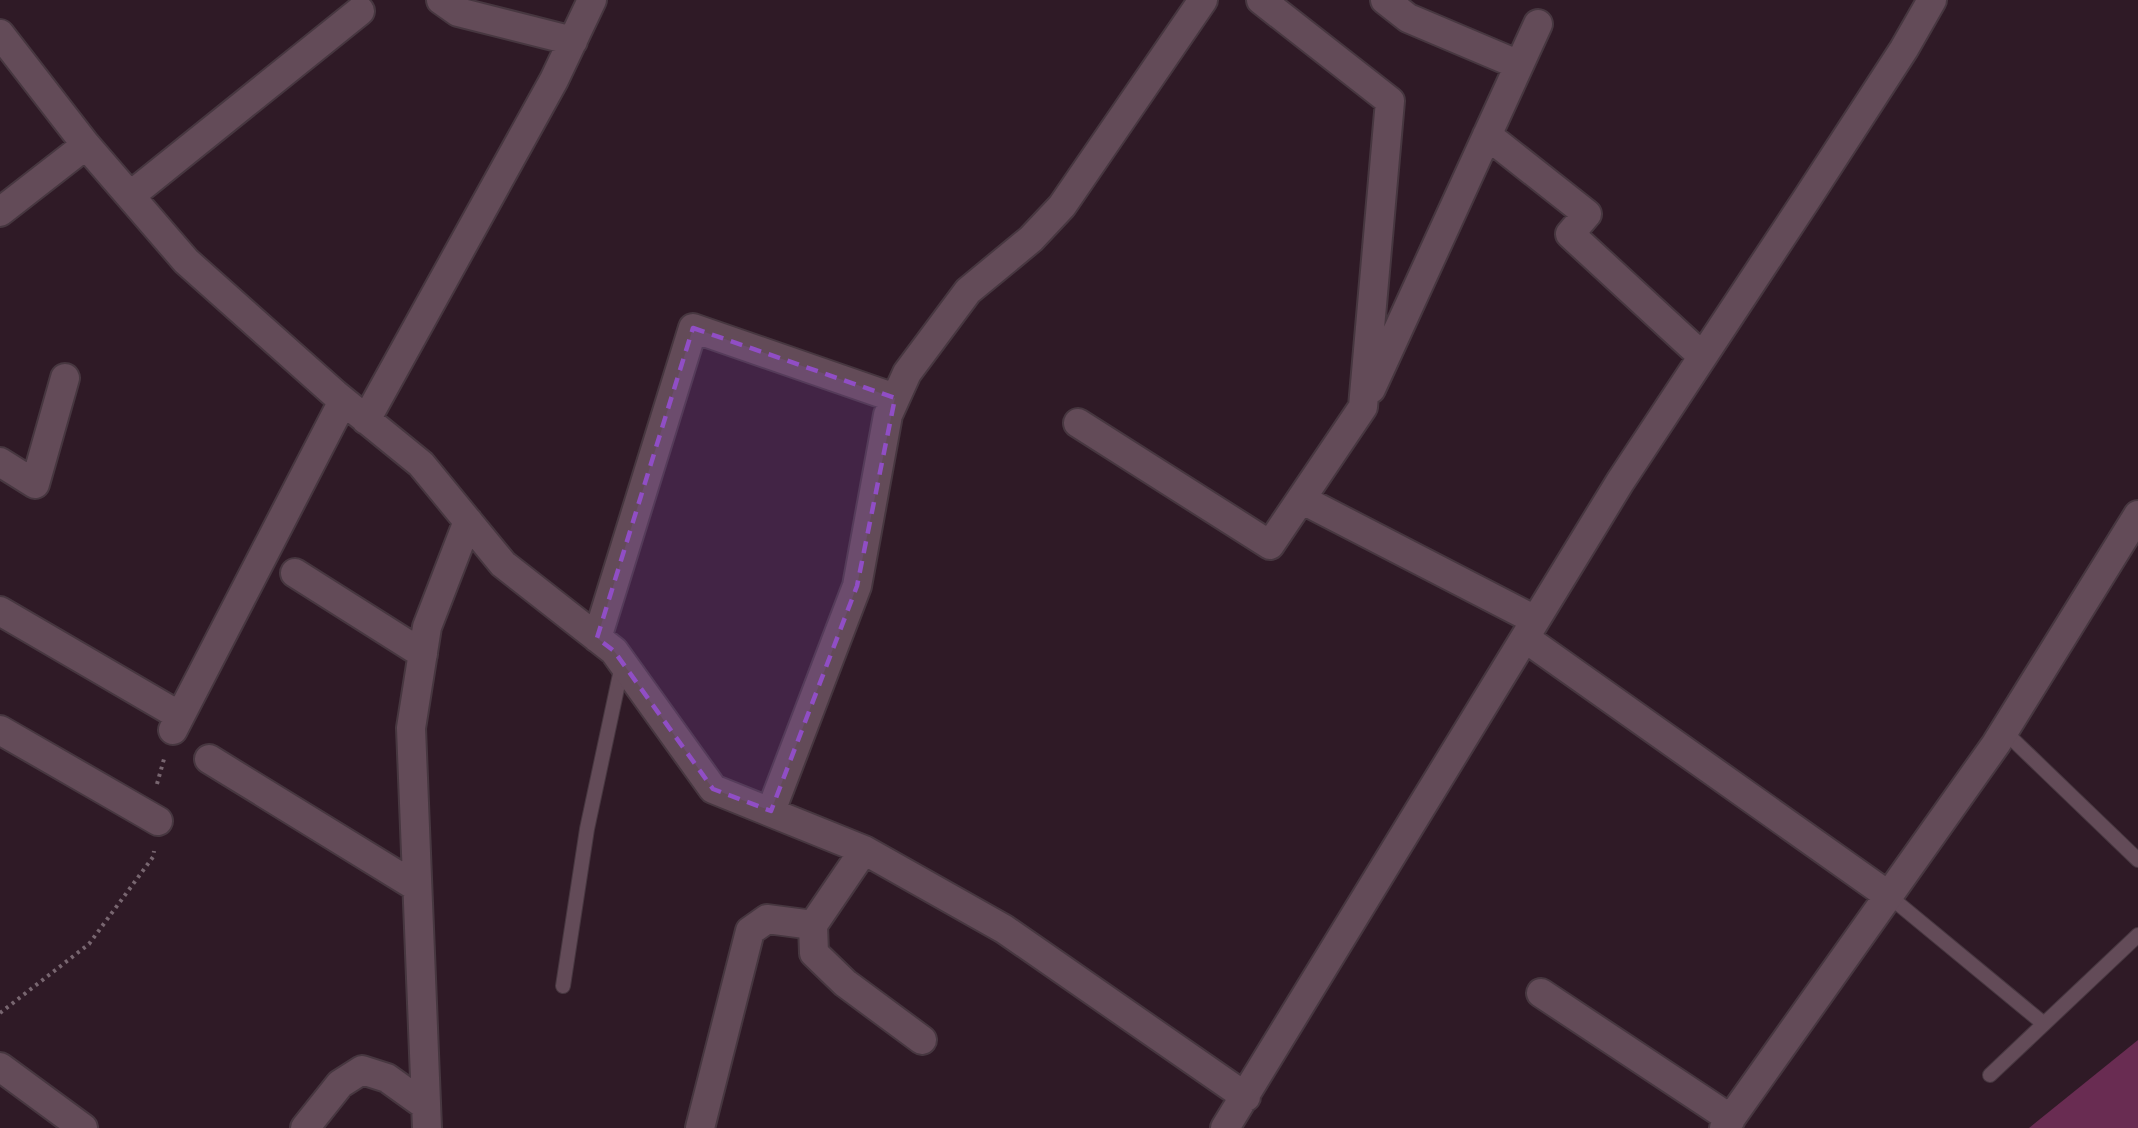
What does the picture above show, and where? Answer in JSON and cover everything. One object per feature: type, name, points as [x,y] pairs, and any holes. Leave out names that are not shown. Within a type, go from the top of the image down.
[{"type":"street","points":[[441,0],[458,12],[573,41]]},
{"type":"street","points":[[366,420],[554,80],[592,0]]},
{"type":"street","points":[[771,811],[857,586],[886,426],[895,398],[907,373],[968,291],[1031,239],[1062,206],[1203,0]]},
{"type":"street","points":[[1261,0],[1390,102],[1363,407]]},
{"type":"street","points":[[1385,0],[1408,18],[1519,64]]},
{"type":"street","points":[[1225,1128],[1530,629],[1701,355],[1815,187],[1904,49],[1932,0]]},
{"type":"street","points":[[130,196],[360,11]]},
{"type":"street","points":[[1078,423],[1270,545],[1363,407],[1538,24]]},
{"type":"street","points":[[0,35],[86,145],[186,261],[343,401],[421,464],[504,564],[614,651],[712,789],[864,850],[1004,929],[1246,1097]]},
{"type":"street","points":[[1487,135],[1587,214],[1570,234],[1701,355]]},
{"type":"street","points":[[0,212],[86,145]]},
{"type":"street","points":[[597,638],[693,328],[895,398]]},
{"type":"street","points":[[0,462],[35,484],[64,378]]},
{"type":"street","points":[[0,611],[177,723],[343,401]]},
{"type":"street","points":[[1301,499],[1530,629],[1889,896]]},
{"type":"street","points":[[1541,993],[1727,1123],[2004,731],[2138,515]]},
{"type":"street","points":[[427,1117],[411,728],[427,627],[468,521]]},
{"type":"street","points":[[294,573],[423,654]]},
{"type":"street","points":[[0,730],[158,821]]},
{"type":"street","points":[[209,759],[417,888]]},
{"type":"street","points":[[864,850],[813,925],[814,953],[845,983],[922,1040]]},
{"type":"street","points":[[700,1128],[750,931],[767,919],[813,925]]},
{"type":"street","points":[[0,1067],[83,1128]]},
{"type":"street","points":[[305,1128],[340,1084],[362,1071],[387,1078],[427,1117]]},
{"type":"lane","points":[[562,986],[587,829],[622,663]]},
{"type":"lane","points":[[2004,731],[2138,860]]},
{"type":"lane","points":[[1889,896],[2044,1024]]},
{"type":"lane","points":[[1990,1075],[2138,935]]},
{"type":"path","points":[[0,1013],[89,944],[153,857],[158,821],[157,783],[177,723]]},
{"type":"highlighted area","points":[[693,328],[895,398],[857,586],[771,811],[713,789],[614,651],[597,638]]},
{"type":"shaded area","points":[[2138,1040],[2138,1128],[2029,1128]]}]
